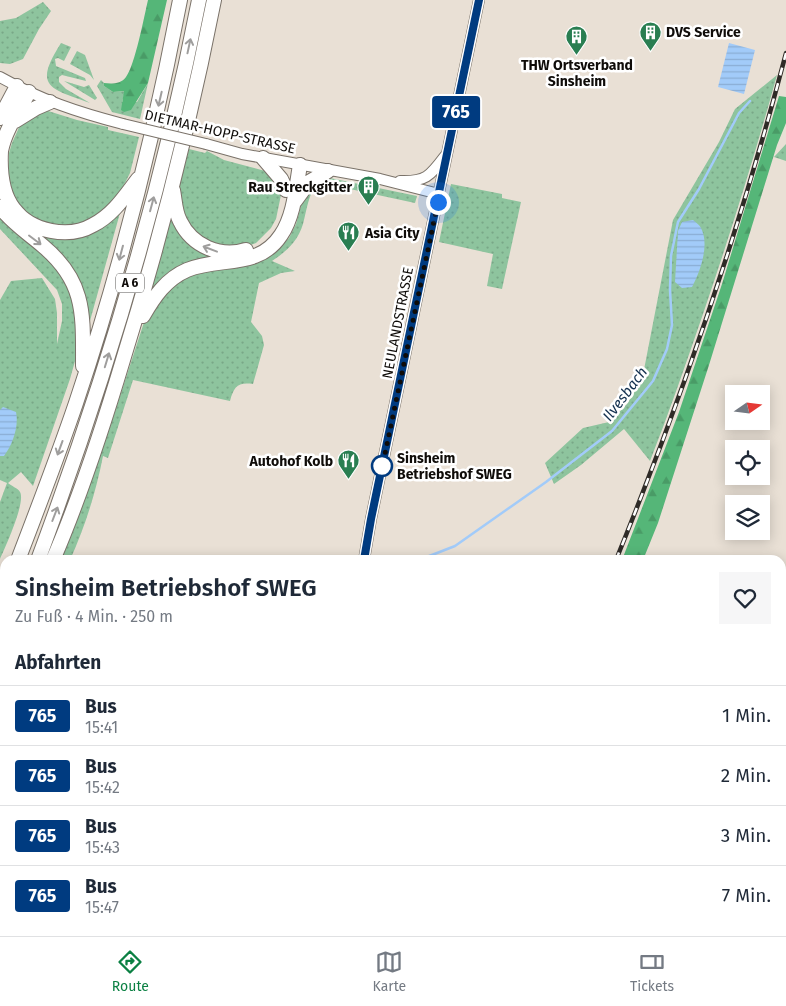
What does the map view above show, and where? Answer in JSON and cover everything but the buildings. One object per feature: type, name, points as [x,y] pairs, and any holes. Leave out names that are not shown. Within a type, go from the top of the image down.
[{"type":"highway","name":"A 6","points":[[20,555],[83,379],[143,172],[180,0]]},
{"type":"highway","name":"A 6","points":[[40,555],[99,387],[136,264],[167,146],[198,0]]},
{"type":"highway","points":[[55,555],[94,450],[131,336],[172,187],[197,83],[214,0]]},
{"type":"highway","points":[[5,118],[23,89]]},
{"type":"highway","points":[[0,92],[5,118],[5,138],[1,151],[2,181],[6,196],[14,210],[40,229],[70,232],[92,226],[112,211],[143,172]]},
{"type":"highway","points":[[5,118],[50,102]]},
{"type":"highway","points":[[263,158],[281,178],[286,190]]},
{"type":"highway","points":[[172,187],[179,220],[188,234],[209,249],[223,253],[238,253],[262,242],[269,236],[279,219],[286,190],[296,164]]},
{"type":"highway","points":[[131,336],[156,294],[174,277],[198,266],[252,258],[264,252],[280,237],[286,226],[293,203],[296,164]]},
{"type":"highway","points":[[293,203],[309,182],[328,171]]},
{"type":"highway","points":[[0,207],[18,227],[60,262],[71,278],[81,307],[83,379]]},
{"type":"street","name":"NEULANDSTRASSE","points":[[365,555],[480,0]]},
{"type":"street","name":"DIETMAR-HOPP-STRASSE","points":[[0,77],[50,102],[92,116],[263,158],[380,180],[440,194]]},
{"type":"street","points":[[380,180],[419,181],[432,174],[448,152]]},
{"type":"green space","points":[[148,0],[167,0],[148,83],[131,110],[124,112],[121,110],[124,91],[113,92],[104,86],[104,83],[119,82],[126,77],[133,62]]},
{"type":"green space","points":[[43,2],[51,11],[23,59],[10,64],[0,63],[0,21],[16,18]]},
{"type":"green space","points":[[61,43],[71,47],[64,61],[58,58],[55,59],[56,66],[85,78],[86,81],[62,75],[59,77],[59,82],[66,89],[90,103],[55,89],[50,84],[47,77],[48,69]]},
{"type":"green space","points":[[77,51],[85,55],[94,80],[90,75],[70,64]]},
{"type":"green space","points":[[777,75],[723,255],[650,461],[624,429],[581,465],[554,484],[545,463],[583,428],[609,422],[627,404],[642,380],[673,220],[719,142],[735,109]]},
{"type":"green space","points":[[101,80],[104,86],[113,92],[125,91],[122,102],[137,102],[148,83],[140,119],[112,112],[97,86]]},
{"type":"green space","points":[[64,81],[84,87],[89,85],[97,98],[95,100]]},
{"type":"green space","points":[[779,96],[786,97],[786,123],[777,145],[658,523],[645,555],[624,555],[679,412],[722,284]]},
{"type":"green space","points":[[45,110],[108,127],[108,130],[139,137],[130,173],[117,199],[105,213],[71,229],[34,222],[12,198],[8,177],[9,153],[12,143],[21,123]]},
{"type":"green space","points":[[786,144],[786,161],[774,157]]},
{"type":"green space","points":[[189,149],[205,153],[207,151],[224,160],[269,172],[280,187],[281,195],[276,219],[271,228],[256,243],[248,246],[211,247],[185,225],[178,191]]},
{"type":"green space","points":[[330,178],[417,196],[415,203],[322,183]]},
{"type":"green space","points":[[317,183],[310,198],[298,236],[287,250],[272,261],[295,271],[281,273],[259,283],[251,322],[262,336],[264,345],[253,384],[237,386],[230,401],[133,380],[108,458],[103,456],[90,509],[75,548],[72,555],[62,555],[93,477],[147,313],[182,276],[265,259],[278,250],[289,238],[296,224],[304,195]]},
{"type":"green space","points":[[451,184],[502,194],[502,198],[521,202],[502,289],[487,286],[493,254],[439,242]]},
{"type":"green space","points":[[173,212],[218,255],[150,294]]},
{"type":"green space","points":[[120,213],[88,328],[38,232],[53,235]]},
{"type":"green space","points":[[0,215],[40,250],[66,278],[78,312],[77,354],[33,486],[21,472],[8,483],[20,492],[21,497],[14,525],[2,555],[0,555],[0,502],[7,483],[0,480],[0,300],[11,281],[42,278],[55,299],[57,344],[62,321],[62,304],[57,290],[0,229]]},
{"type":"water","points":[[729,43],[755,50],[744,94],[718,87]]},
{"type":"water","points":[[693,220],[699,225],[704,235],[703,258],[692,287],[682,288],[675,282],[678,231],[682,222]]},
{"type":"water","points":[[3,407],[16,412],[17,423],[10,446],[4,456],[0,456],[0,410]]},
{"type":"waterway","name":"Ilvesbach","points":[[432,555],[455,546],[546,482],[612,431],[653,381],[667,349],[672,325],[671,256],[678,222],[699,189],[739,113],[750,101]]},
{"type":"railway","points":[[618,555],[641,498],[709,310],[750,182],[786,53]]},
{"type":"bus line","name":"765","points":[[365,555],[479,0]]},
{"type":"place","name":"DVS Service","points":[[650,51]]},
{"type":"place","name":"THW Ortsverband Sinsheim","points":[[577,56]]},
{"type":"place","name":"Rau Streckgitter","points":[[368,206]]},
{"type":"place","name":"Asia City","points":[[349,252]]},
{"type":"place","name":"Sinsheim Betriebshof SWEG","points":[[382,466]]},
{"type":"place","name":"Autohof Kolb","points":[[349,480]]},
{"type":"route","points":[[382,466],[382,468],[438,202]]}]
